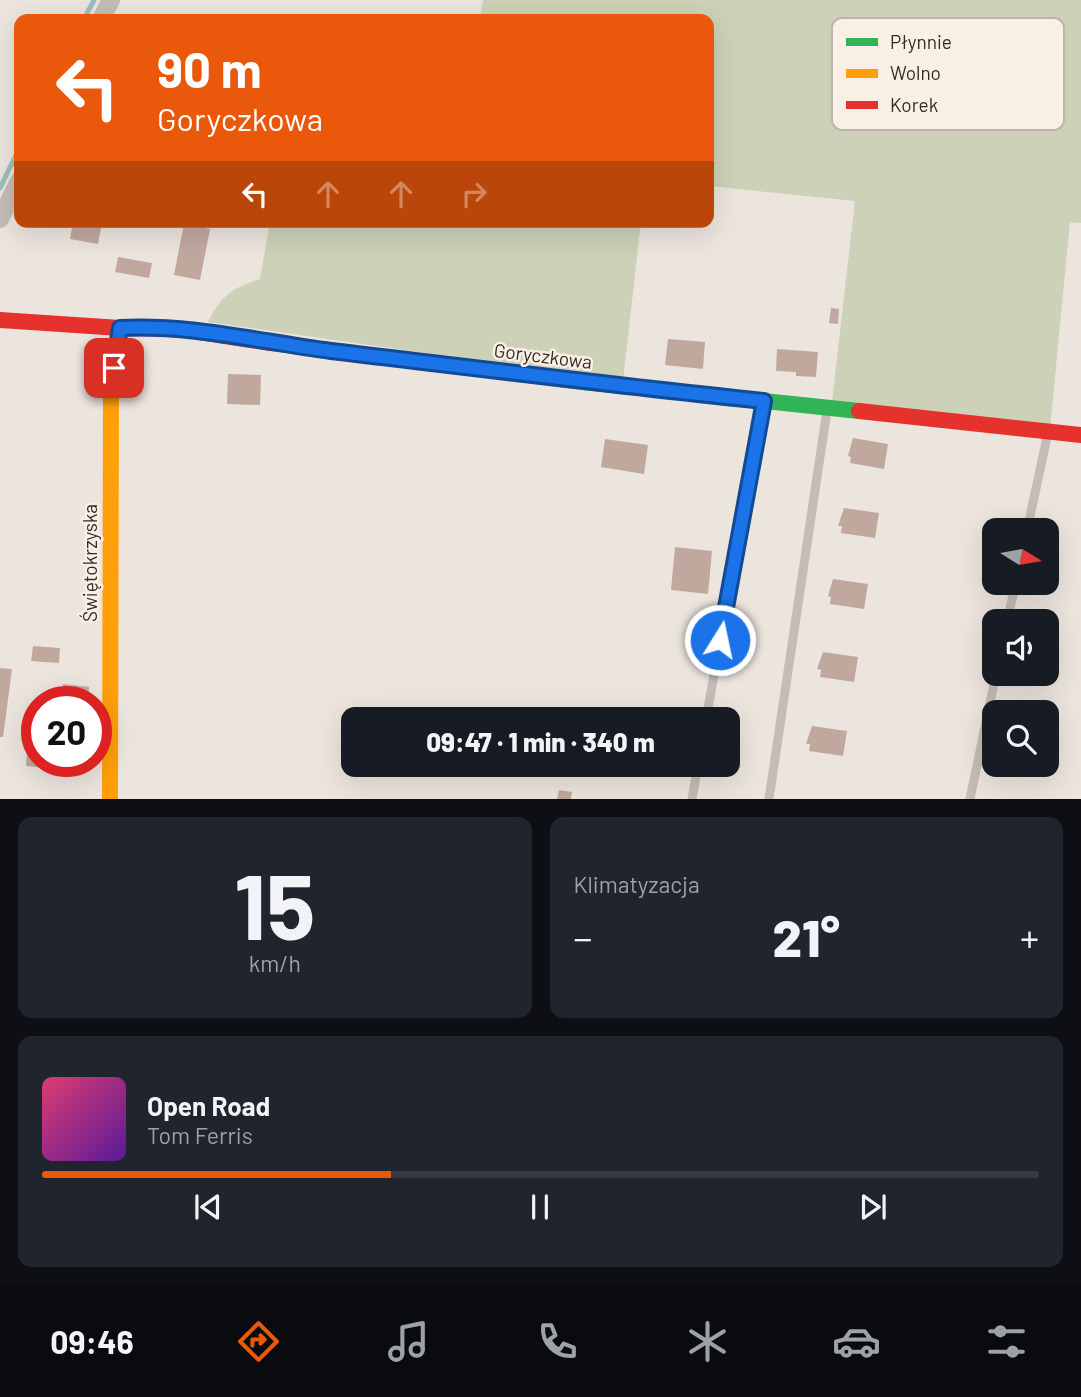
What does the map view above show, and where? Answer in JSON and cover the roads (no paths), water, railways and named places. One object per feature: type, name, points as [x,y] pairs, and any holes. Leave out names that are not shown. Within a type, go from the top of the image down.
[{"type":"street","points":[[0,219],[14,191]]},
{"type":"street","name":"Goryczkowa","points":[[0,320],[180,329],[289,346],[584,382],[1081,435]]},
{"type":"street","name":"Świętokrzyska","points":[[110,799],[111,383],[120,328]]},
{"type":"lane","points":[[708,707],[764,401]]},
{"type":"lane","points":[[769,799],[828,408]]},
{"type":"lane","points":[[1030,518],[1048,432]]},
{"type":"lane","points":[[970,799],[994,686]]},
{"type":"lane","points":[[692,799],[696,777]]},
{"type":"waterway","points":[[87,14],[94,0]]},
{"type":"waterway","points":[[0,188],[14,159]]}]
